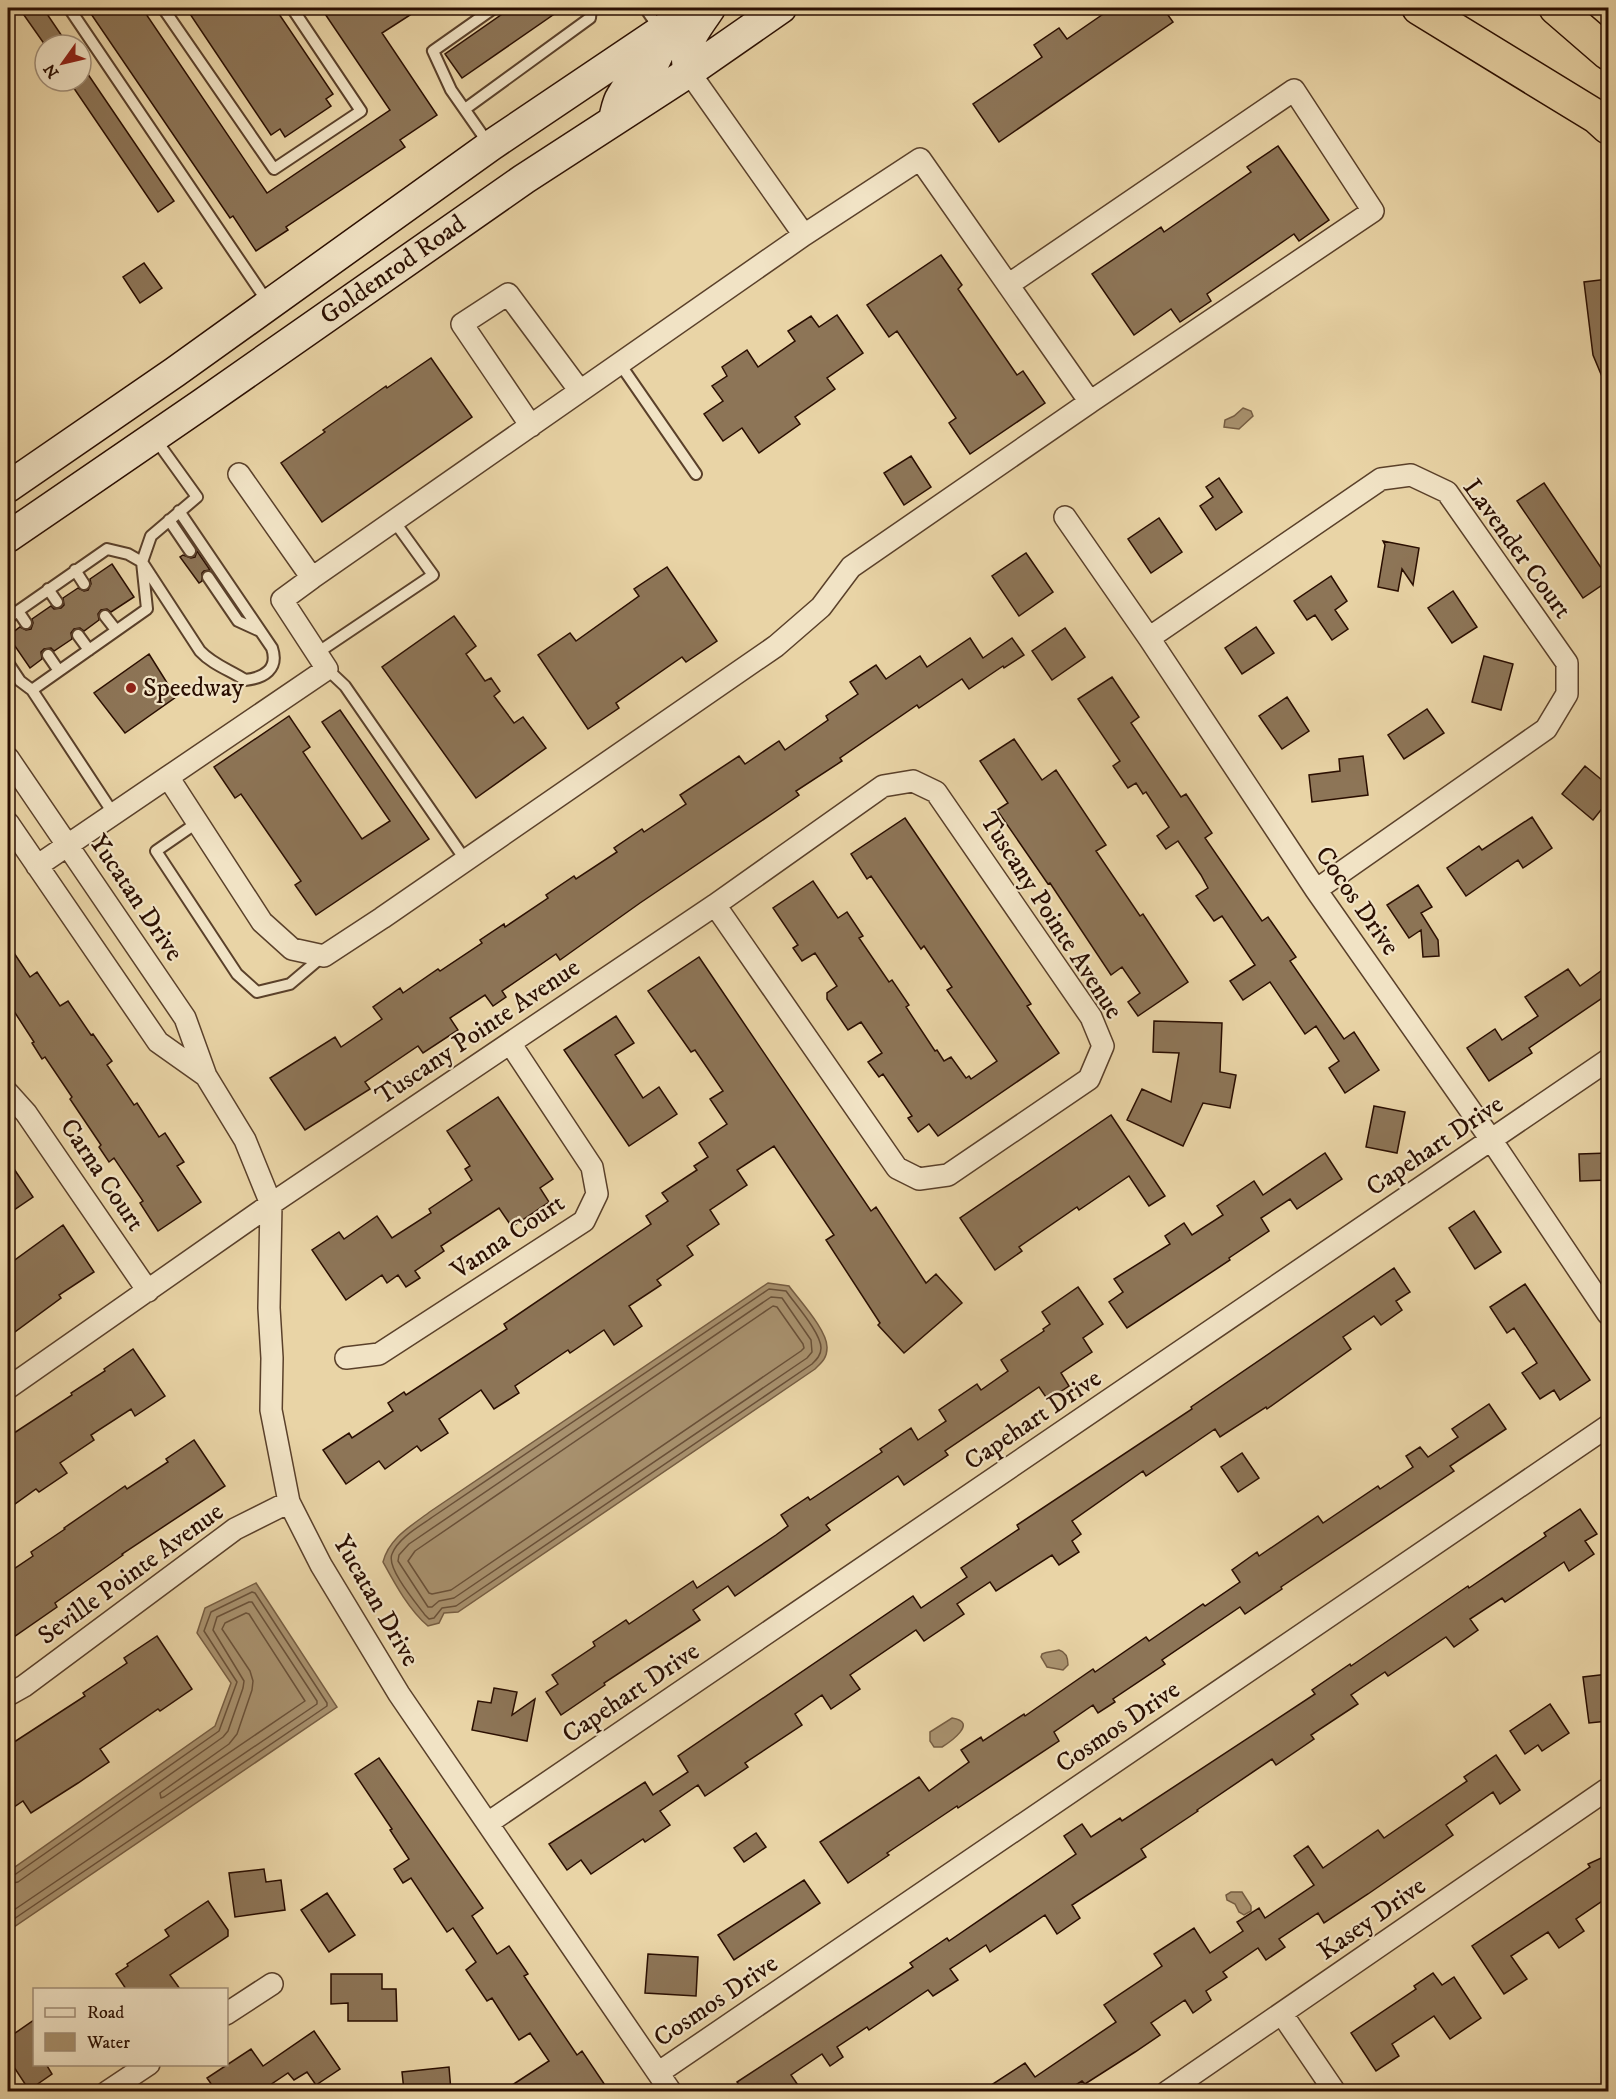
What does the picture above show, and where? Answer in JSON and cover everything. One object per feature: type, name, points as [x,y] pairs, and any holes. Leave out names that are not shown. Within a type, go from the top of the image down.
[{"type":"highway","points":[[1419,8],[1597,117],[1608,127]]},
{"type":"highway","points":[[1556,8],[1608,53]]},
{"type":"main road","name":"Goldenrod Road","points":[[8,487],[175,372],[490,146],[653,19],[695,8]]},
{"type":"main road","points":[[690,72],[685,58],[687,47],[710,8]]},
{"type":"main road","name":"Goldenrod Road","points":[[8,537],[524,178],[690,72],[782,8]]},
{"type":"main road","points":[[614,120],[621,96],[651,66],[660,53],[653,19]]},
{"type":"street","points":[[690,72],[804,235]]},
{"type":"street","points":[[168,777],[262,922],[292,949],[324,956],[776,646],[821,607],[851,567],[1373,211],[1294,90],[1008,285]]},
{"type":"street","points":[[37,866],[168,777],[322,661],[282,600],[804,235],[920,159],[1090,402]]},
{"type":"street","points":[[531,426],[462,324],[508,294],[580,391]]},
{"type":"street","points":[[239,474],[312,578]]},
{"type":"street","name":"Lavender Court","points":[[1149,638],[1381,479],[1411,475],[1447,492],[1567,663],[1567,694],[1546,729],[1316,890]]},
{"type":"street","name":"Cocos Drive","points":[[1065,517],[1149,638],[1316,890],[1492,1141],[1608,1314]]},
{"type":"street","name":"Yucatan Drive","points":[[8,758],[185,1018],[206,1076],[245,1140],[271,1204],[269,1308],[272,1358],[271,1410],[289,1502],[321,1565],[399,1694],[670,2091]]},
{"type":"street","name":"Tuscany Pointe Avenue","points":[[271,1204],[715,905],[883,786],[913,781],[936,792],[1091,1017],[1103,1046],[1089,1079],[948,1174],[919,1179],[897,1168],[715,905]]},
{"type":"street","name":"Yucatan Drive","points":[[8,823],[158,1042],[206,1076]]},
{"type":"street","name":"Vanna Court","points":[[346,1358],[379,1354],[584,1221],[597,1194],[592,1167],[510,1043]]},
{"type":"street","name":"Capehart Drive","points":[[488,1823],[1608,1060]]},
{"type":"street","name":"Carna Court","points":[[8,1093],[26,1113],[148,1291]]},
{"type":"street","points":[[8,1388],[271,1204]]},
{"type":"street","name":"Cosmos Drive","points":[[658,2073],[1608,1426]]},
{"type":"street","name":"Seville Pointe Avenue","points":[[8,1695],[24,1686],[235,1529],[289,1502]]},
{"type":"street","name":"Kasey Drive","points":[[1167,2091],[1606,1790]]},
{"type":"street","points":[[228,2013],[272,1984]]},
{"type":"street","points":[[1282,2014],[1335,2091]]},
{"type":"street","points":[[107,2091],[146,2066]]},
{"type":"lane","points":[[69,8],[269,304]]},
{"type":"lane","points":[[163,8],[274,169],[361,111],[291,8]]},
{"type":"lane","points":[[490,146],[452,90],[433,51],[494,8]]},
{"type":"lane","points":[[465,109],[590,18],[591,8]]},
{"type":"lane","points":[[620,364],[696,474]]},
{"type":"lane","points":[[32,690],[147,609],[142,562],[152,536],[197,497],[154,437]]},
{"type":"lane","points":[[8,618],[107,549],[128,554],[142,562],[200,651],[210,662],[230,670],[245,680],[265,674],[272,666],[275,657],[272,648],[179,511]]},
{"type":"lane","points":[[169,520],[189,551]]},
{"type":"lane","points":[[394,521],[433,575],[322,661],[345,686],[465,861]]},
{"type":"lane","points":[[75,570],[84,584]]},
{"type":"lane","points":[[208,578],[238,621],[260,632]]},
{"type":"lane","points":[[48,589],[57,602]]},
{"type":"lane","points":[[18,611],[27,623]]},
{"type":"lane","points":[[105,616],[116,630]]},
{"type":"lane","points":[[78,635],[89,650]]},
{"type":"lane","points":[[48,655],[59,671]]},
{"type":"lane","points":[[8,663],[20,681],[32,690],[113,813]]},
{"type":"lane","points":[[198,822],[156,851],[237,974],[258,992],[290,984],[324,956]]},
{"type":"water","points":[[1243,408],[1251,411],[1253,416],[1239,429],[1224,427],[1225,420]]},
{"type":"water","points":[[768,1283],[789,1286],[823,1333],[827,1348],[826,1355],[815,1369],[458,1612],[444,1613],[439,1623],[428,1626],[421,1620],[403,1596],[383,1562],[390,1546],[402,1533],[431,1511]]},
{"type":"water","points":[[256,1583],[337,1707],[8,1931],[8,1872],[215,1726],[231,1683],[197,1633],[205,1608]]},
{"type":"water","points":[[1059,1650],[1066,1656],[1068,1665],[1063,1670],[1047,1667],[1041,1657],[1042,1654]]},
{"type":"water","points":[[952,1718],[960,1720],[963,1728],[942,1747],[934,1747],[930,1741],[930,1732]]},
{"type":"water","points":[[1231,1892],[1242,1892],[1251,1906],[1251,1911],[1244,1915],[1239,1912],[1235,1904],[1227,1900],[1226,1895]]},
{"type":"building","points":[[19,8],[43,8],[60,33],[37,33]]},
{"type":"building","points":[[87,8],[142,8],[267,193],[390,110],[321,8],[421,8],[382,33],[437,115],[400,140],[405,147],[286,227],[288,230],[256,251],[233,216],[230,218]]},
{"type":"building","points":[[186,8],[275,8],[333,94],[326,99],[331,106],[285,137],[280,129],[271,135]]},
{"type":"building","points":[[511,8],[563,8],[462,78],[445,54]]},
{"type":"building","points":[[1112,8],[1163,8],[1173,22],[999,142],[973,104],[1042,57],[1034,45],[1059,28],[1067,39]]},
{"type":"building","points":[[93,82],[174,201],[158,212],[77,93],[93,93]]},
{"type":"building","points":[[1278,146],[1329,220],[1299,241],[1294,234],[1207,294],[1211,301],[1180,322],[1171,309],[1134,335],[1092,274],[1161,227],[1164,232],[1251,172],[1247,167]]},
{"type":"building","points":[[941,255],[962,285],[958,289],[1017,375],[1023,371],[1045,403],[970,454],[949,423],[956,418],[897,331],[889,337],[867,305]]},
{"type":"building","points":[[144,263],[162,288],[140,303],[123,277]]},
{"type":"building","points":[[1608,279],[1608,391],[1593,355],[1584,282]]},
{"type":"building","points":[[837,315],[863,353],[827,378],[835,389],[795,417],[800,424],[759,453],[742,428],[723,441],[704,414],[723,401],[712,386],[727,376],[722,367],[747,350],[758,367],[795,341],[788,331],[811,316],[819,327]]},
{"type":"building","points":[[431,358],[472,417],[322,522],[281,463],[325,432],[323,430]]},
{"type":"building","points":[[911,456],[931,487],[904,505],[884,473]]},
{"type":"building","points":[[1219,478],[1242,512],[1216,530],[1200,506],[1213,497],[1206,487]]},
{"type":"building","points":[[1544,483],[1608,578],[1608,581],[1583,598],[1517,501]]},
{"type":"building","points":[[1159,518],[1182,552],[1151,573],[1128,539]]},
{"type":"building","points":[[1383,541],[1419,548],[1413,585],[1402,569],[1398,591],[1378,587],[1385,545]]},
{"type":"building","points":[[197,551],[210,570],[202,573],[202,581],[199,583],[180,557],[183,555],[195,557]]},
{"type":"building","points":[[1026,553],[1053,592],[1019,616],[992,576]]},
{"type":"building","points":[[112,564],[134,597],[111,612],[107,609],[101,610],[98,614],[99,620],[84,631],[80,628],[74,629],[71,633],[72,639],[54,651],[51,648],[44,649],[41,652],[42,659],[30,668],[8,636],[20,627],[26,630],[31,629],[32,619],[51,606],[54,609],[61,608],[64,605],[63,598],[78,588],[88,590],[91,584],[90,579]]},
{"type":"building","points":[[667,567],[717,641],[686,662],[682,657],[616,703],[619,708],[588,729],[538,655],[570,633],[576,641],[639,596],[634,589]]},
{"type":"building","points":[[1331,576],[1347,601],[1335,610],[1348,629],[1332,640],[1315,615],[1307,620],[1294,601]]},
{"type":"building","points":[[1453,591],[1477,627],[1452,643],[1428,608]]},
{"type":"building","points":[[454,616],[476,646],[466,654],[485,681],[491,678],[500,691],[494,696],[514,723],[523,717],[546,748],[476,798],[382,667]]},
{"type":"building","points":[[1256,627],[1274,653],[1242,674],[1225,648]]},
{"type":"building","points":[[1065,628],[1085,657],[1052,680],[1032,651]]},
{"type":"building","points":[[970,638],[983,658],[1012,638],[1024,655],[969,689],[962,679],[919,708],[917,705],[840,758],[842,761],[796,791],[799,795],[560,960],[556,954],[502,991],[506,997],[493,1006],[485,995],[450,1018],[458,1030],[423,1053],[418,1046],[365,1082],[370,1089],[305,1130],[270,1078],[335,1037],[341,1047],[382,1019],[373,1007],[400,988],[403,993],[438,969],[440,971],[482,943],[480,940],[504,924],[505,927],[548,898],[546,895],[574,876],[576,879],[617,852],[614,848],[642,829],[644,832],[686,804],[680,795],[739,756],[745,764],[779,741],[785,750],[828,720],[826,716],[858,694],[850,682],[876,665],[886,679],[920,656],[927,667]]},
{"type":"building","points":[[149,654],[176,697],[125,733],[94,693]]},
{"type":"building","points":[[1484,656],[1513,664],[1501,710],[1472,702]]},
{"type":"building","points":[[1112,677],[1139,717],[1131,723],[1181,797],[1186,794],[1212,833],[1205,838],[1262,921],[1268,917],[1296,957],[1290,961],[1344,1039],[1354,1032],[1379,1070],[1345,1093],[1329,1068],[1339,1061],[1316,1026],[1305,1034],[1270,982],[1243,1000],[1230,981],[1255,965],[1222,916],[1214,921],[1196,896],[1208,888],[1201,875],[1178,841],[1166,849],[1157,836],[1169,827],[1146,792],[1143,794],[1136,783],[1128,788],[1113,766],[1120,761],[1078,699]]},
{"type":"building","points":[[1287,697],[1309,731],[1282,749],[1259,716]]},
{"type":"building","points":[[1427,709],[1444,733],[1404,759],[1388,735]]},
{"type":"building","points":[[340,710],[429,839],[316,915],[295,885],[301,881],[241,794],[235,798],[214,767],[289,716],[310,747],[303,752],[362,839],[390,821],[322,722]]},
{"type":"building","points":[[1014,739],[1042,780],[1056,770],[1106,845],[1096,851],[1140,916],[1143,914],[1188,982],[1138,1016],[1128,1002],[1140,993],[1122,967],[1111,975],[1050,883],[1048,884],[997,810],[1008,803],[980,761]]},
{"type":"building","points":[[1363,756],[1368,795],[1312,802],[1309,775],[1340,771],[1339,759]]},
{"type":"building","points":[[1585,766],[1608,785],[1608,801],[1593,820],[1562,794]]},
{"type":"building","points":[[1532,817],[1552,848],[1523,868],[1518,860],[1466,896],[1447,868],[1479,846],[1482,850]]},
{"type":"building","points":[[905,818],[1031,1004],[1027,1006],[1059,1053],[938,1136],[929,1124],[918,1132],[908,1118],[912,1116],[883,1074],[879,1077],[868,1062],[882,1053],[861,1022],[848,1030],[827,999],[827,993],[837,986],[815,953],[802,961],[793,948],[798,945],[773,908],[813,881],[838,918],[847,912],[863,936],[859,938],[889,982],[892,980],[909,1005],[906,1007],[935,1051],[937,1050],[944,1061],[951,1057],[966,1078],[969,1076],[971,1079],[997,1061],[947,990],[952,987],[924,946],[921,949],[871,876],[867,879],[851,854]]},
{"type":"building","points":[[1418,885],[1432,907],[1421,913],[1438,940],[1439,956],[1423,957],[1421,930],[1409,938],[1387,905]]},
{"type":"building","points":[[8,944],[30,977],[37,972],[60,1006],[68,1001],[112,1061],[107,1065],[134,1105],[137,1103],[159,1137],[165,1133],[184,1162],[177,1166],[201,1202],[158,1231],[140,1203],[143,1201],[114,1158],[109,1162],[99,1147],[101,1145],[70,1099],[72,1097],[45,1057],[42,1059],[32,1043],[34,1042],[8,1002]]},
{"type":"building","points":[[699,957],[871,1211],[876,1207],[926,1283],[936,1274],[962,1303],[904,1353],[878,1325],[880,1323],[826,1240],[834,1235],[774,1146],[737,1170],[747,1185],[710,1210],[719,1224],[687,1246],[693,1255],[657,1280],[661,1285],[629,1306],[642,1326],[614,1345],[604,1330],[570,1353],[568,1350],[515,1386],[519,1393],[494,1409],[481,1390],[439,1419],[448,1433],[421,1451],[417,1446],[385,1469],[379,1461],[346,1484],[323,1450],[349,1433],[352,1438],[393,1411],[388,1403],[404,1392],[406,1395],[507,1329],[504,1324],[651,1224],[646,1216],[668,1201],[662,1193],[697,1170],[694,1166],[708,1157],[699,1143],[727,1124],[710,1099],[723,1091],[695,1050],[691,1052],[648,991]]},
{"type":"building","points":[[1608,966],[1608,994],[1529,1048],[1532,1053],[1489,1081],[1467,1048],[1495,1029],[1502,1040],[1538,1016],[1525,997],[1568,969],[1580,986]]},
{"type":"building","points":[[616,1016],[634,1043],[615,1055],[643,1098],[659,1087],[677,1114],[629,1146],[564,1050]]},
{"type":"building","points":[[1154,1021],[1222,1023],[1220,1072],[1236,1075],[1230,1108],[1203,1103],[1183,1146],[1127,1120],[1142,1089],[1171,1102],[1179,1053],[1153,1052]]},
{"type":"building","points":[[498,1097],[553,1179],[540,1188],[549,1202],[512,1227],[499,1208],[441,1246],[444,1251],[415,1271],[420,1278],[406,1287],[398,1275],[387,1283],[382,1275],[346,1300],[312,1250],[339,1232],[344,1239],[377,1216],[392,1238],[431,1213],[429,1209],[472,1180],[465,1169],[470,1166],[447,1131]]},
{"type":"building","points":[[1374,1106],[1405,1112],[1397,1153],[1366,1147]]},
{"type":"building","points":[[1111,1115],[1165,1196],[1149,1206],[1129,1176],[1079,1210],[1077,1207],[1019,1247],[1022,1251],[995,1270],[960,1218]]},
{"type":"building","points":[[1325,1153],[1342,1179],[1297,1209],[1290,1199],[1261,1218],[1269,1231],[1229,1258],[1230,1260],[1127,1328],[1109,1302],[1123,1292],[1114,1279],[1170,1244],[1165,1236],[1184,1223],[1192,1235],[1223,1215],[1217,1206],[1254,1181],[1263,1195]]},
{"type":"building","points":[[1608,1153],[1608,1180],[1580,1181],[1579,1154]]},
{"type":"building","points":[[8,1160],[33,1197],[8,1214]]},
{"type":"building","points":[[1474,1211],[1501,1252],[1475,1269],[1449,1228]]},
{"type":"building","points":[[63,1225],[94,1272],[59,1295],[61,1298],[8,1337],[8,1265]]},
{"type":"building","points":[[1394,1268],[1410,1292],[1396,1301],[1402,1310],[1381,1325],[1374,1316],[1343,1337],[1351,1349],[1267,1409],[1266,1407],[1220,1437],[1215,1429],[1146,1476],[1143,1471],[1072,1521],[1081,1534],[1072,1541],[1079,1552],[1059,1565],[1052,1555],[996,1591],[990,1582],[957,1604],[964,1614],[924,1641],[916,1630],[850,1675],[860,1689],[831,1709],[822,1695],[795,1714],[802,1725],[745,1763],[748,1767],[705,1796],[698,1785],[660,1811],[670,1825],[645,1842],[643,1839],[591,1874],[581,1860],[567,1870],[549,1844],[645,1782],[653,1795],[688,1772],[678,1756],[913,1596],[921,1608],[967,1577],[961,1568],[1019,1529],[1017,1525],[1192,1409],[1191,1407]]},
{"type":"building","points":[[1525,1284],[1590,1380],[1560,1400],[1554,1390],[1540,1399],[1522,1373],[1537,1363],[1514,1328],[1507,1333],[1490,1307]]},
{"type":"building","points":[[1078,1287],[1103,1324],[1083,1338],[1092,1352],[1061,1373],[1069,1386],[1048,1400],[1039,1387],[945,1451],[948,1455],[904,1485],[898,1476],[826,1525],[830,1530],[735,1596],[728,1586],[693,1610],[700,1620],[604,1683],[605,1685],[561,1715],[546,1692],[558,1684],[552,1675],[595,1646],[593,1642],[626,1620],[629,1624],[693,1581],[697,1588],[776,1535],[788,1526],[781,1515],[808,1497],[810,1500],[882,1452],[880,1449],[911,1428],[918,1440],[946,1421],[939,1410],[977,1384],[981,1390],[1008,1371],[1001,1360],[1044,1331],[1043,1329],[1050,1324],[1042,1312]]},
{"type":"building","points":[[133,1349],[165,1396],[135,1416],[131,1409],[91,1435],[94,1440],[60,1463],[67,1473],[39,1492],[36,1489],[8,1509],[8,1437],[72,1395],[71,1393]]},
{"type":"building","points":[[1489,1404],[1506,1429],[1450,1466],[1454,1471],[1281,1587],[1282,1589],[1245,1614],[1240,1607],[1162,1660],[1165,1664],[1113,1699],[1115,1702],[1098,1713],[1093,1705],[1054,1732],[1059,1741],[887,1853],[889,1855],[848,1883],[820,1842],[919,1777],[929,1791],[969,1762],[961,1750],[981,1737],[983,1741],[1024,1714],[1025,1716],[1093,1669],[1095,1672],[1146,1637],[1149,1641],[1203,1604],[1205,1606],[1240,1582],[1232,1570],[1257,1552],[1259,1556],[1318,1516],[1323,1523],[1378,1486],[1380,1489],[1413,1467],[1406,1456],[1420,1447],[1428,1457],[1458,1437],[1452,1429]]},
{"type":"building","points":[[194,1440],[225,1486],[122,1554],[55,1603],[57,1607],[8,1641],[8,1573],[33,1556],[31,1552],[64,1528],[125,1486],[127,1489],[168,1462],[166,1459]]},
{"type":"building","points":[[1242,1453],[1259,1478],[1238,1492],[1221,1467]]},
{"type":"building","points":[[1580,1509],[1597,1534],[1585,1541],[1594,1554],[1569,1571],[1564,1562],[1505,1602],[1502,1598],[1470,1619],[1478,1630],[1454,1647],[1446,1637],[1388,1676],[1385,1672],[1351,1695],[1358,1704],[1311,1735],[1314,1739],[1276,1765],[1272,1759],[1197,1810],[1141,1849],[1146,1857],[1072,1905],[1080,1918],[1057,1934],[1045,1915],[990,1952],[986,1945],[950,1969],[958,1980],[933,1996],[928,1990],[869,2030],[867,2027],[837,2047],[843,2057],[830,2066],[822,2054],[791,2075],[802,2091],[744,2091],[737,2082],[913,1967],[910,1963],[947,1938],[949,1941],[1076,1854],[1064,1836],[1082,1824],[1091,1837],[1120,1818],[1122,1821],[1315,1694],[1312,1690],[1546,1536],[1544,1533]]},
{"type":"building","points":[[157,1636],[192,1689],[160,1711],[158,1709],[100,1749],[109,1762],[78,1783],[31,1813],[23,1801],[8,1811],[8,1746],[85,1696],[83,1693],[127,1663],[124,1658]]},
{"type":"building","points":[[1608,1674],[1608,1721],[1589,1723],[1583,1677]]},
{"type":"building","points":[[494,1688],[517,1692],[512,1715],[535,1699],[527,1741],[472,1730],[478,1701],[491,1703]]},
{"type":"building","points":[[1550,1704],[1569,1733],[1542,1751],[1538,1745],[1525,1754],[1510,1731]]},
{"type":"building","points":[[1496,1755],[1520,1790],[1500,1804],[1493,1792],[1446,1825],[1453,1835],[1324,1923],[1318,1913],[1279,1939],[1285,1947],[1266,1960],[1258,1948],[1223,1972],[1227,1977],[1206,1991],[1211,2000],[1193,2013],[1185,2000],[1151,2023],[1160,2035],[1135,2052],[1085,2084],[1082,2081],[1066,2091],[982,2091],[1025,2063],[1035,2077],[1116,2022],[1104,2005],[1162,1966],[1154,1954],[1194,1928],[1210,1953],[1243,1931],[1237,1922],[1259,1908],[1265,1918],[1314,1885],[1294,1856],[1308,1846],[1323,1868],[1378,1830],[1384,1838],[1467,1781],[1464,1777]]},
{"type":"building","points":[[379,1758],[483,1908],[472,1916],[497,1954],[509,1946],[528,1974],[524,1976],[577,2055],[582,2051],[609,2091],[503,2091],[549,2061],[530,2033],[519,2040],[492,1998],[487,2001],[466,1970],[476,1962],[453,1928],[447,1932],[411,1878],[403,1883],[394,1869],[409,1859],[355,1774]]},
{"type":"building","points":[[756,1833],[766,1847],[744,1862],[734,1848]]},
{"type":"building","points":[[1608,1855],[1608,1897],[1576,1919],[1584,1931],[1559,1948],[1548,1932],[1511,1956],[1527,1979],[1504,1994],[1472,1946],[1590,1867],[1588,1864]]},
{"type":"building","points":[[264,1869],[266,1882],[281,1880],[285,1910],[235,1917],[229,1873]]},
{"type":"building","points":[[804,1880],[820,1903],[734,1960],[718,1935]]},
{"type":"building","points":[[327,1893],[355,1935],[329,1952],[301,1910]]},
{"type":"building","points":[[208,1901],[228,1930],[228,1936],[170,1975],[179,1988],[125,1988],[116,1974],[169,1936],[165,1930]]},
{"type":"building","points":[[648,1954],[698,1957],[696,1996],[645,1993]]},
{"type":"building","points":[[1433,1973],[1442,1985],[1454,1977],[1481,2018],[1450,2039],[1434,2016],[1392,2044],[1399,2056],[1376,2071],[1351,2033],[1416,1989],[1414,1986]]},
{"type":"building","points":[[331,1974],[382,1974],[382,1989],[396,1989],[397,2021],[348,2021],[348,2003],[331,2004]]},
{"type":"building","points":[[33,2021],[33,2066],[47,2066],[52,2074],[29,2090],[8,2058],[8,2038]]},
{"type":"building","points":[[314,2031],[340,2069],[316,2085],[307,2072],[294,2080],[288,2073],[261,2091],[216,2091],[207,2078],[251,2049],[263,2066]]},
{"type":"building","points":[[449,2067],[451,2091],[404,2091],[402,2072]]},
{"type":"place","name":"Speedway","points":[[131,688]]}]
